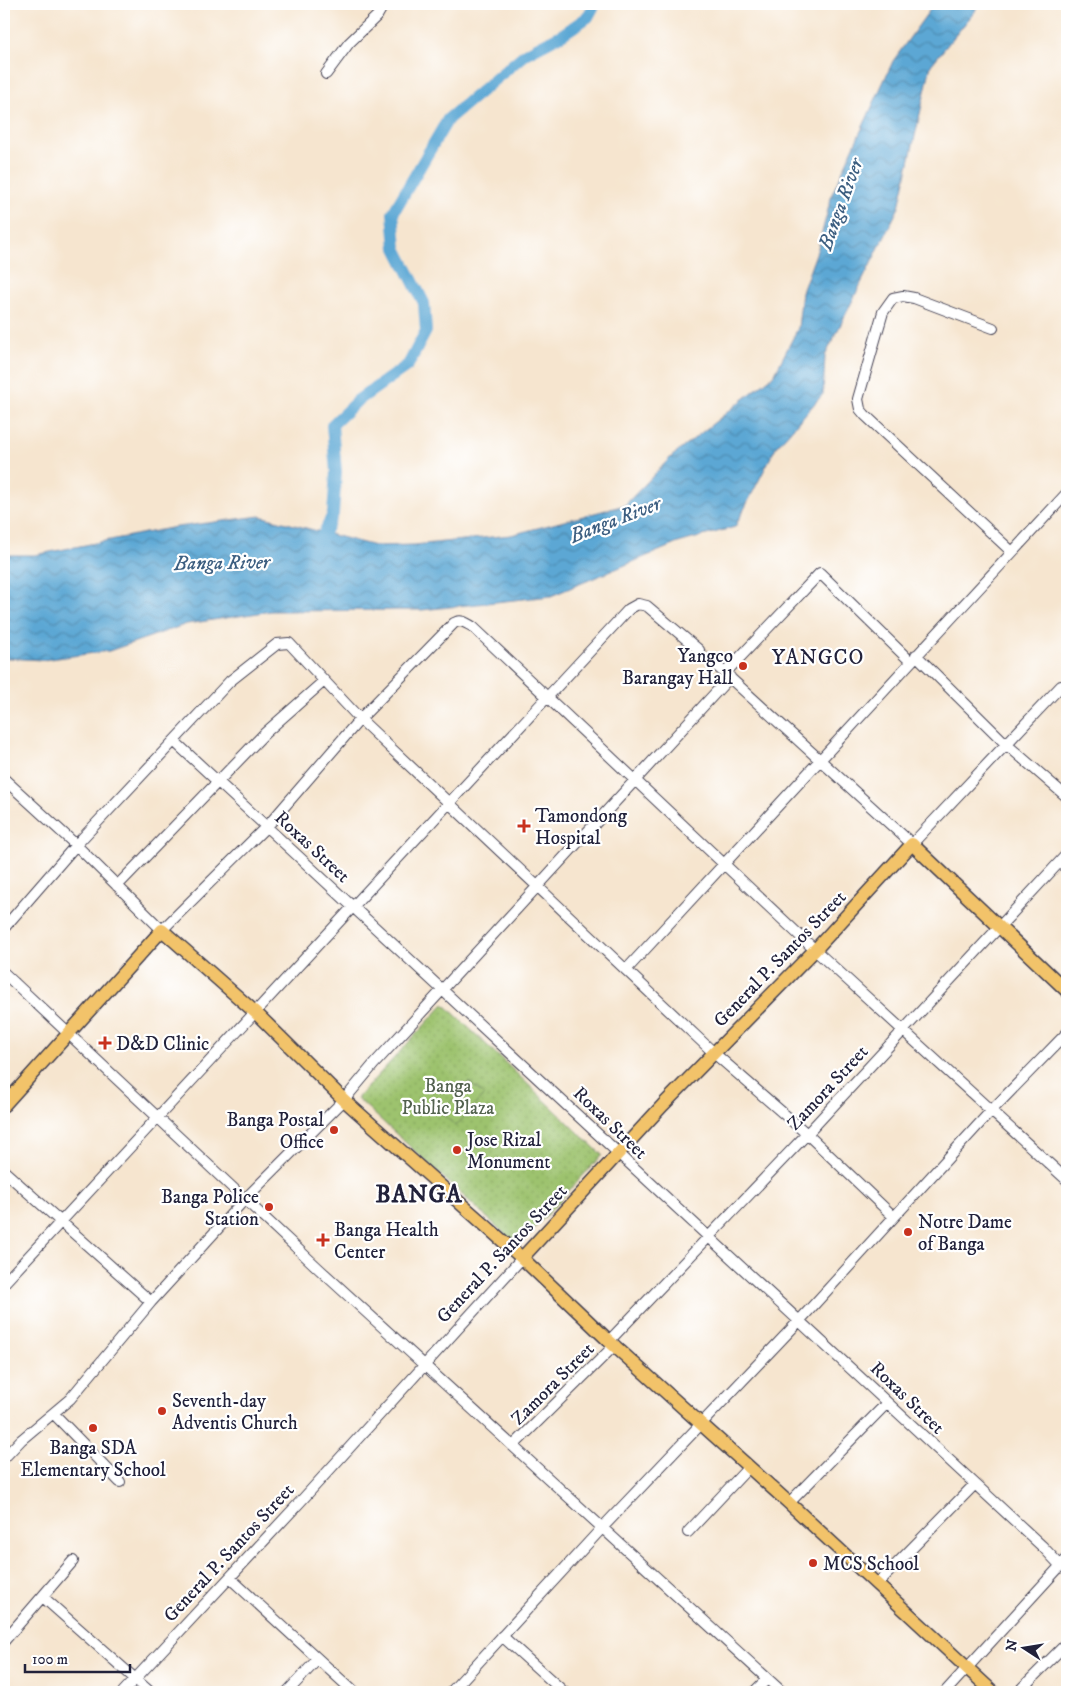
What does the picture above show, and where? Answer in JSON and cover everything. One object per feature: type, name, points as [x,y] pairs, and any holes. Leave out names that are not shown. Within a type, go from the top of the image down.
[{"type":"main road","points":[[912,844],[1067,991]]},
{"type":"main road","name":"General P. Santos Street","points":[[522,1258],[714,1053],[815,950],[912,844]]},
{"type":"main road","points":[[4,1105],[162,930],[256,1013],[344,1100],[522,1258],[992,1692]]},
{"type":"street","points":[[326,74],[349,43],[377,16],[384,4]]},
{"type":"street","points":[[993,328],[914,298],[904,296],[893,298],[883,312],[858,399],[860,409],[865,415],[1011,551]]},
{"type":"street","points":[[626,970],[821,760],[1011,551],[1067,493]]},
{"type":"street","points":[[4,1458],[21,1440],[70,1399],[151,1302],[245,1199],[344,1100],[374,1064],[444,990],[536,886],[634,780],[724,672],[820,573],[1006,744],[1067,797]]},
{"type":"street","points":[[4,1283],[256,1013],[352,906],[633,606],[642,604],[653,609],[699,650]]},
{"type":"street","points":[[4,779],[76,845],[162,930],[265,826],[360,719],[458,621],[473,627],[547,699],[815,950],[903,1029],[990,1112],[1067,1180]]},
{"type":"street","points":[[4,928],[76,845],[230,682],[277,644],[289,643],[360,719],[536,886],[714,1053],[807,1134],[894,1217]]},
{"type":"street","points":[[724,672],[912,844],[1061,686]]},
{"type":"street","points":[[117,886],[265,734],[324,681]]},
{"type":"street","name":"Roxas Street","points":[[174,741],[444,990],[708,1238],[800,1320],[1058,1562],[1065,1561]]},
{"type":"street","name":"Zamora Street","points":[[513,1446],[612,1343],[1067,854]]},
{"type":"street","points":[[4,973],[157,1119],[782,1692]]},
{"type":"street","points":[[451,1692],[602,1528],[800,1320],[990,1112],[1067,1033]]},
{"type":"street","points":[[4,1171],[151,1302]]},
{"type":"street","name":"General P. Santos Street","points":[[123,1692],[230,1578],[522,1258]]},
{"type":"street","points":[[789,1503],[887,1403]]},
{"type":"street","points":[[54,1414],[120,1482]]},
{"type":"street","points":[[688,1532],[749,1467]]},
{"type":"street","points":[[877,1584],[975,1484]]},
{"type":"street","points":[[4,1641],[44,1598],[73,1561]]},
{"type":"street","points":[[945,1692],[1065,1561]]},
{"type":"street","points":[[230,1578],[354,1692]]},
{"type":"street","points":[[44,1598],[150,1692]]},
{"type":"street","points":[[502,1636],[564,1692]]},
{"type":"street","points":[[1018,1692],[1067,1643]]},
{"type":"street","points":[[287,1692],[318,1659]]},
{"type":"street","points":[[754,1692],[767,1679]]},
{"type":"green space","name":"Banga Public Plaza","points":[[444,1004],[602,1155],[518,1246],[357,1098]]},
{"type":"green space","points":[[469,1082],[484,1095],[456,1126],[441,1113]]},
{"type":"water","name":"Banga River","points":[[934,4],[981,4],[931,65],[899,207],[825,356],[823,394],[776,447],[735,527],[678,543],[551,596],[422,610],[271,611],[187,624],[109,651],[43,660],[4,658],[4,555],[35,555],[170,528],[260,516],[375,546],[414,545],[511,535],[625,505],[671,457],[774,375],[798,328],[802,292],[818,248],[832,194],[893,61]]},
{"type":"waterway","points":[[316,550],[333,514],[336,472],[332,425],[357,401],[408,365],[426,331],[424,303],[396,248],[393,213],[448,119],[525,54],[563,34],[588,17],[595,4]]},
{"type":"tunnel","points":[[699,650],[718,667]]},
{"type":"place","name":"Yangco Barangay Hall","points":[[743,666]]},
{"type":"place","name":"Tamondong Hospital","points":[[524,826]]},
{"type":"place","name":"D&D Clinic","points":[[105,1043]]},
{"type":"place","name":"Banga Postal Office","points":[[334,1130]]},
{"type":"place","name":"Jose Rizal Monument","points":[[457,1150]]},
{"type":"place","name":"Banga Police Station","points":[[269,1207]]},
{"type":"place","name":"Notre Dame of Banga","points":[[908,1232]]},
{"type":"place","name":"Banga Health Center","points":[[323,1240]]},
{"type":"place","name":"Seventh-day Adventis Church","points":[[162,1411]]},
{"type":"place","name":"Banga SDA Elementary School","points":[[93,1428]]},
{"type":"place","name":"MCS School","points":[[813,1563]]},
{"type":"district","name":"YANGCO","points":[[818,657]]},
{"type":"district","name":"BANGA","points":[[419,1194]]}]
